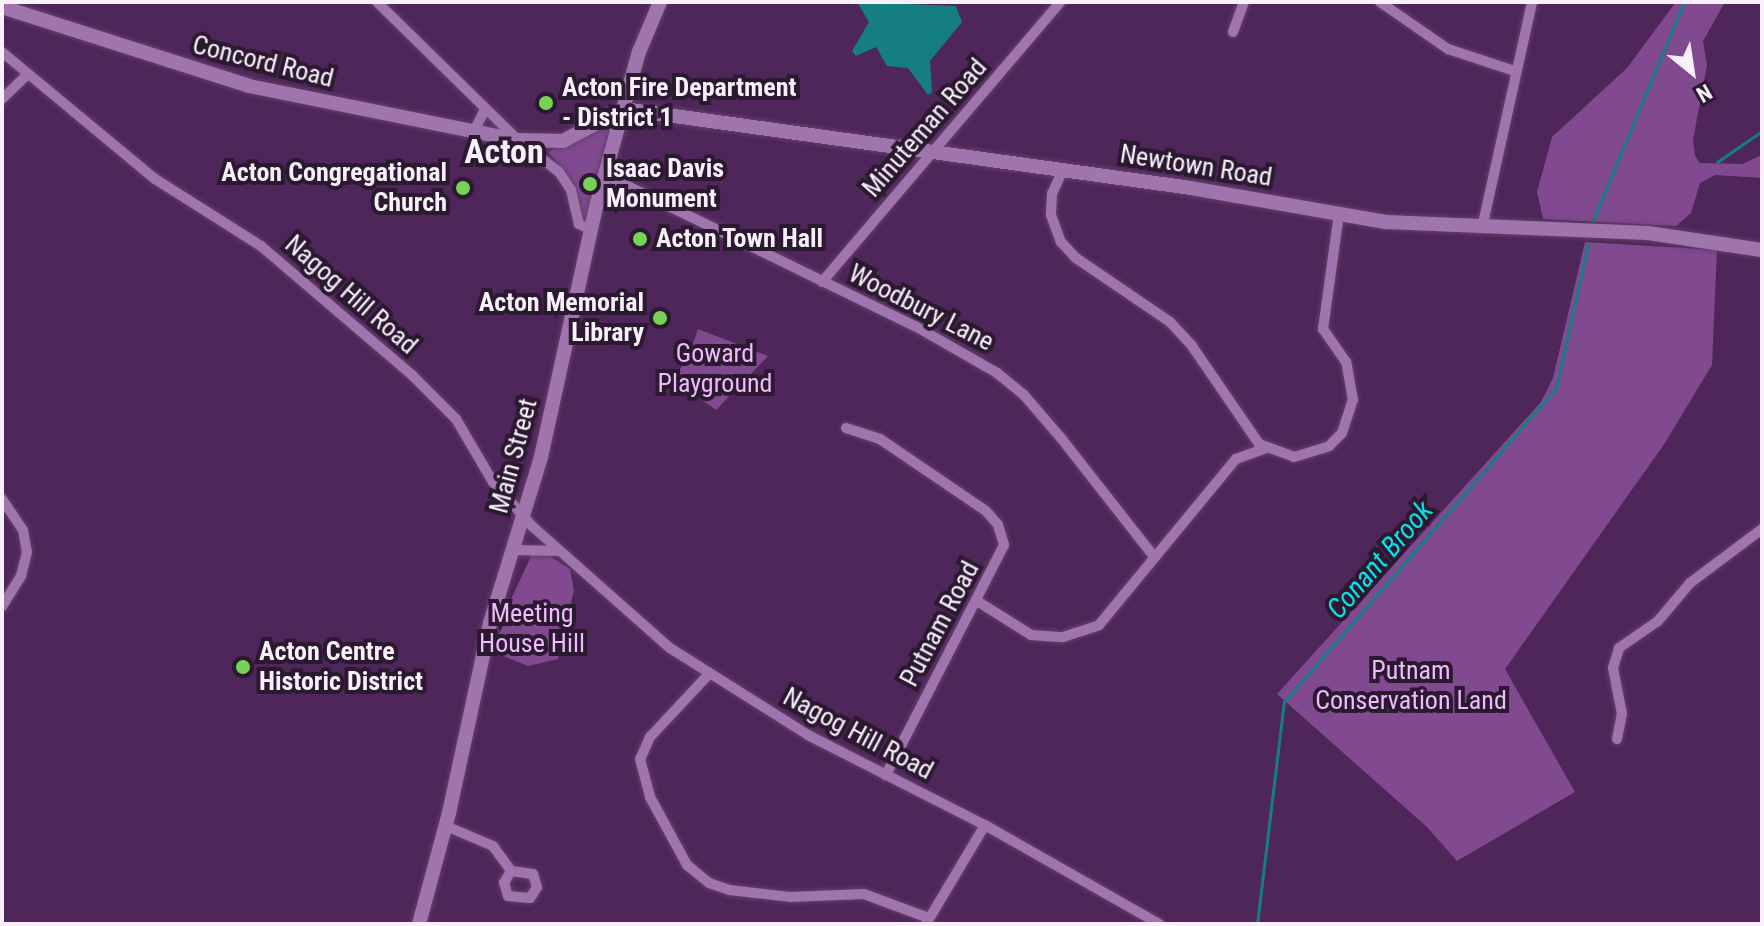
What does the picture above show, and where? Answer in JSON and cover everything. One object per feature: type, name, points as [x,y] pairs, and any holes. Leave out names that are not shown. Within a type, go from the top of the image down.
[{"type":"street","points":[[377,2],[485,109],[525,141]]},
{"type":"street","name":"Main Street","points":[[419,924],[446,826],[490,623],[524,513],[605,175],[639,52],[660,2]]},
{"type":"street","name":"Minuteman Road","points":[[822,282],[1060,2]]},
{"type":"street","points":[[1233,32],[1244,2]]},
{"type":"street","points":[[1380,2],[1448,49],[1515,71]]},
{"type":"street","points":[[1482,228],[1532,2]]},
{"type":"street","name":"Concord Road","points":[[2,7],[249,86],[473,133],[525,141],[570,138],[624,109]]},
{"type":"street","name":"Nagog Hill Road","points":[[2,52],[155,179],[261,246],[412,375],[456,419],[493,482],[558,551],[708,675],[886,775],[985,825],[1159,924]]},
{"type":"street","points":[[2,99],[27,75]]},
{"type":"street","points":[[473,133],[485,109]]},
{"type":"street","name":"Newtown Road","points":[[624,109],[1063,170],[1339,214],[1482,228],[1648,233],[1762,250]]},
{"type":"street","name":"Concord Road","points":[[525,141],[567,181],[579,224],[592,230]]},
{"type":"street","points":[[1063,170],[1052,194],[1051,215],[1061,242],[1185,337],[1244,427],[1267,448],[1294,457],[1311,455],[1342,433],[1350,416],[1351,378],[1322,320],[1339,214]]},
{"type":"street","name":"Woodbury Lane","points":[[605,175],[971,356],[1024,395],[1155,558]]},
{"type":"street","name":"Putnam Road","points":[[846,428],[880,439],[993,517],[1004,545],[886,775]]},
{"type":"street","points":[[977,601],[1031,635],[1084,632],[1108,617],[1236,459],[1267,448]]},
{"type":"street","points":[[2,499],[23,530],[27,552],[21,576],[2,607]]},
{"type":"street","points":[[1617,739],[1622,714],[1613,668],[1621,645],[1658,621],[1690,583],[1762,529]]},
{"type":"street","points":[[513,550],[558,551]]},
{"type":"street","points":[[708,675],[650,737],[640,759],[650,797],[692,870],[729,890],[790,897],[864,894],[928,921],[985,825]]},
{"type":"street","points":[[446,826],[493,846],[511,871]]},
{"type":"green space","points":[[1676,2],[1725,2],[1703,41],[1707,65],[1693,140],[1695,156],[1700,163],[1742,164],[1762,155],[1762,178],[1715,175],[1700,183],[1691,213],[1676,226],[1543,219],[1537,192],[1552,137],[1627,68]]},
{"type":"green space","points":[[619,114],[591,221],[583,220],[574,184],[548,152]]},
{"type":"green space","name":"Putnam Conservation Land","points":[[1585,242],[1717,250],[1712,365],[1665,443],[1505,669],[1575,792],[1457,861],[1427,827],[1277,694],[1541,402],[1553,378]]},
{"type":"green space","name":"Goward Playground","points":[[698,329],[768,356],[716,410],[673,379],[689,356]]},
{"type":"green space","name":"Meeting House Hill","points":[[532,554],[550,556],[570,569],[574,590],[558,659],[528,666],[501,655],[499,625]]},
{"type":"shaded area","points":[[857,2],[956,6],[962,22],[930,61],[932,92],[928,95],[908,68],[887,66],[876,47],[856,56],[852,51],[869,22]]},
{"type":"waterway","name":"Conant Brook","points":[[1593,220],[1684,2]]},
{"type":"waterway","points":[[1717,162],[1762,131]]},
{"type":"waterway","name":"Conant Brook","points":[[1257,924],[1284,702],[1556,388],[1588,244]]},
{"type":"place","name":"Acton Fire Department - District 1","points":[[546,103]]},
{"type":"place","name":"Isaac Davis Monument","points":[[590,184]]},
{"type":"place","name":"Acton Congregational Church","points":[[463,188]]},
{"type":"place","name":"Acton Town Hall","points":[[640,239]]},
{"type":"place","name":"Acton Memorial Library","points":[[660,318]]},
{"type":"place","name":"Acton Centre Historic District","points":[[243,667]]},
{"type":"district","name":"Acton","points":[[504,152]]}]
